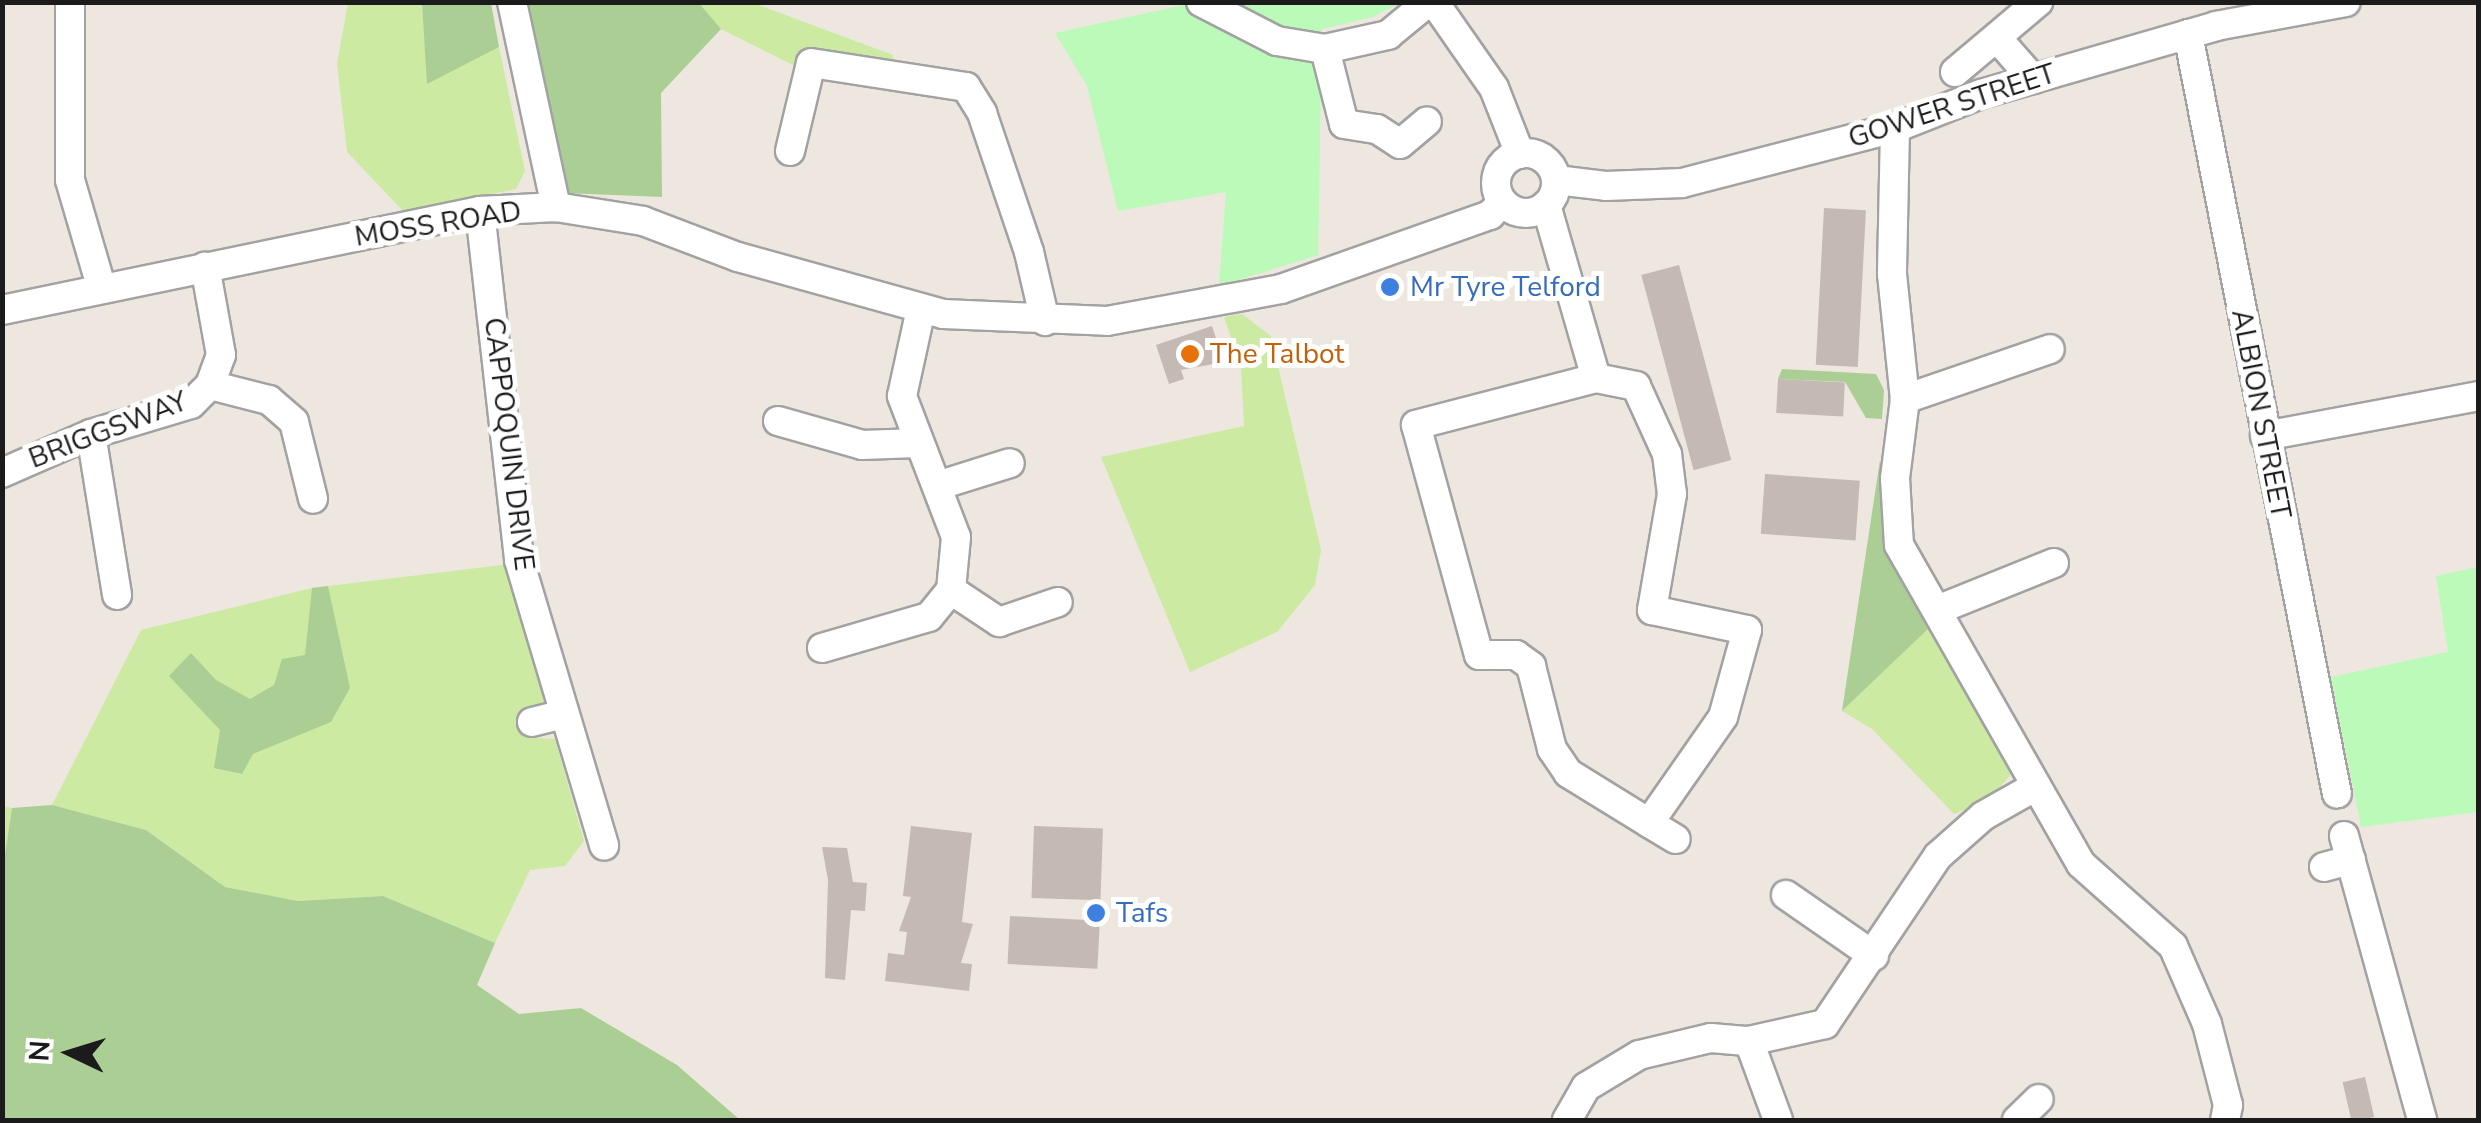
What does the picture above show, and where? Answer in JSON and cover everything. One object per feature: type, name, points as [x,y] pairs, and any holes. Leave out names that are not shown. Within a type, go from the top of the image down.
[{"type":"street","points":[[70,2],[70,180],[100,286]]},
{"type":"street","points":[[512,2],[556,208]]},
{"type":"street","points":[[790,150],[811,63],[966,87],[982,113],[1029,252],[1044,321],[1106,321],[1281,289],[1490,216],[1503,202],[1497,178],[1508,159],[1520,154],[1494,88],[1431,2],[1388,35],[1325,49],[1277,41],[1202,2]]},
{"type":"street","points":[[1955,72],[2038,2]]},
{"type":"street","name":"GOWER STREET","points":[[1503,202],[1520,212],[1551,192],[1682,183],[1895,128],[2033,79],[2188,34],[2213,14],[2346,2]]},
{"type":"street","name":"ALBION STREET","points":[[2188,34],[2337,794]]},
{"type":"street","points":[[1997,38],[2033,79]]},
{"type":"street","points":[[1325,49],[1344,124],[1376,130],[1400,144],[1427,121]]},
{"type":"street","points":[[1895,128],[1892,274],[1905,399],[1895,478],[1900,545],[2081,864],[2173,946],[2207,1024],[2228,1105],[2225,1120]]},
{"type":"street","name":"GOWER STREET","points":[[1520,154],[1546,160],[1551,192]]},
{"type":"street","points":[[1551,192],[1596,378]]},
{"type":"street","name":"MOSS ROAD","points":[[2,310],[100,286],[480,211],[556,208],[644,220],[738,257],[922,310],[1044,321]]},
{"type":"street","name":"CAPPOQUIN DRIVE","points":[[480,211],[519,560],[604,846]]},
{"type":"street","name":"BRIGGSWAY","points":[[2,473],[91,434],[191,404],[210,385],[221,355],[205,266]]},
{"type":"street","points":[[822,648],[928,617],[950,590],[956,537],[940,485],[918,443],[902,396],[922,310]]},
{"type":"street","points":[[1905,399],[2050,350]]},
{"type":"street","points":[[1650,823],[1723,717],[1748,630],[1652,610],[1672,494],[1667,454],[1636,386],[1596,378],[1416,425],[1479,655],[1516,656],[1532,666],[1552,748],[1568,774],[1676,839]]},
{"type":"street","points":[[210,385],[268,400],[294,422],[313,499]]},
{"type":"street","points":[[2265,436],[2478,396]]},
{"type":"street","points":[[778,420],[862,445],[918,443]]},
{"type":"street","points":[[91,434],[118,595]]},
{"type":"street","points":[[940,485],[1010,463]]},
{"type":"street","points":[[1937,610],[2054,563]]},
{"type":"street","points":[[950,590],[999,622],[1058,602]]},
{"type":"street","points":[[532,722],[564,714]]},
{"type":"street","points":[[1567,1120],[1586,1087],[1640,1056],[1712,1038],[1749,1041],[1826,1024],[1938,856],[1982,816],[2036,786]]},
{"type":"street","points":[[2340,855],[2422,1120]]},
{"type":"street","points":[[1786,894],[1874,956]]},
{"type":"street","points":[[1749,1041],[1778,1120]]},
{"type":"street","points":[[2016,1120],[2039,1099]]},
{"type":"green space","points":[[348,3],[422,3],[428,83],[499,47],[525,171],[516,189],[404,212],[347,152],[337,63]]},
{"type":"green space","points":[[422,3],[491,3],[499,47],[427,84]]},
{"type":"green space","points":[[523,3],[699,3],[721,29],[661,93],[662,197],[566,193]]},
{"type":"green space","points":[[699,3],[753,3],[893,55],[893,66],[802,50],[799,68],[721,29]]},
{"type":"green space","points":[[1193,3],[1400,3],[1373,17],[1322,29],[1318,255],[1219,286],[1226,192],[1118,211],[1087,86],[1055,33]]},
{"type":"green space","points":[[1242,314],[1271,336],[1321,550],[1315,585],[1277,632],[1190,672],[1101,457],[1244,426],[1241,367],[1224,317]]},
{"type":"green space","points":[[1782,369],[1876,374],[1884,390],[1882,419],[1866,418],[1845,382],[1778,379]]},
{"type":"green space","points":[[1880,460],[1892,566],[1928,629],[1842,711]]},
{"type":"green space","points":[[510,564],[545,705],[521,709],[526,737],[555,739],[584,841],[565,866],[530,870],[495,943],[383,896],[298,901],[225,887],[146,830],[52,805],[141,630],[312,588]]},
{"type":"green space","points":[[2478,567],[2478,812],[2361,827],[2331,677],[2448,652],[2436,576]]},
{"type":"green space","points":[[328,586],[350,688],[331,722],[253,754],[242,774],[214,768],[220,730],[169,676],[191,653],[216,680],[250,699],[274,685],[282,659],[305,655],[312,588]]},
{"type":"green space","points":[[1928,629],[2013,772],[1989,800],[1954,814],[1872,729],[1842,711]]},
{"type":"green space","points":[[52,805],[146,830],[225,887],[298,901],[383,896],[495,943],[477,985],[519,1014],[581,1008],[677,1065],[740,1120],[3,1120],[2,875],[12,808]]},
{"type":"green space","points":[[3,806],[12,808],[3,875]]},
{"type":"building","points":[[1824,208],[1866,210],[1858,367],[1816,365]]},
{"type":"building","points":[[1679,265],[1731,460],[1694,470],[1641,275]]},
{"type":"building","name":"The Talbot","points":[[1212,326],[1224,362],[1181,370],[1184,379],[1169,384],[1156,345]]},
{"type":"building","points":[[1778,379],[1845,383],[1843,416],[1776,413]]},
{"type":"building","points":[[1765,474],[1860,481],[1856,540],[1761,534]]},
{"type":"building","points":[[911,826],[972,833],[962,922],[973,924],[961,963],[972,964],[969,991],[885,981],[888,953],[904,955],[907,932],[899,931],[911,897],[903,896]]},
{"type":"building","points":[[1034,826],[1103,828],[1100,900],[1031,898]]},
{"type":"building","points":[[822,847],[847,848],[853,882],[867,883],[865,911],[851,910],[845,980],[825,978],[828,880]]},
{"type":"building","points":[[1010,916],[1100,921],[1097,969],[1007,964]]},
{"type":"building","points":[[2365,1077],[2374,1117],[2351,1120],[2343,1082]]},
{"type":"place","name":"Mr Tyre Telford","points":[[1390,287]]},
{"type":"place","name":"The Talbot","points":[[1190,354]]},
{"type":"place","name":"Tafs","points":[[1096,913]]}]
